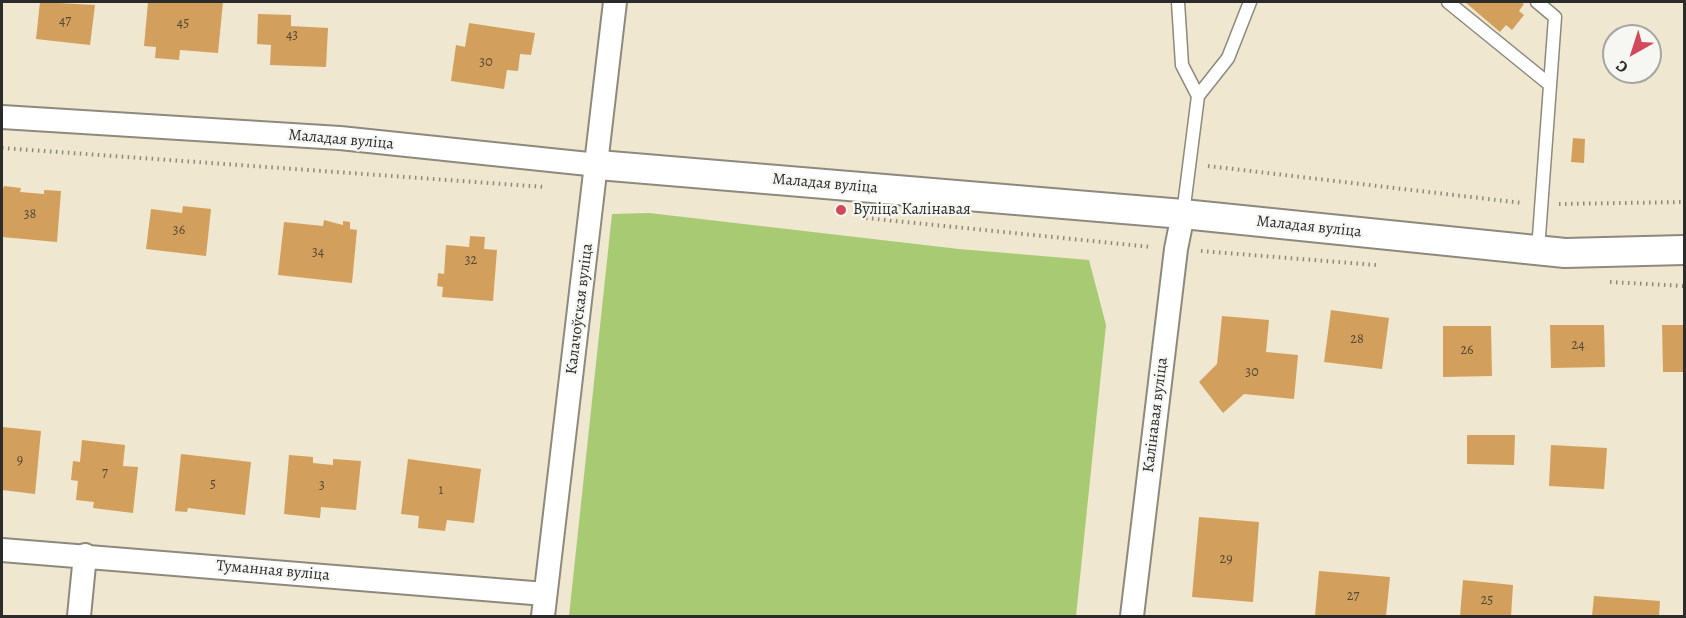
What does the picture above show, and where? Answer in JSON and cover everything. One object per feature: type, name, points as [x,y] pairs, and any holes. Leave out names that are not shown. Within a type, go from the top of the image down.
[{"type":"street","name":"Калачоўская вуліца","points":[[543,616],[615,2]]},
{"type":"street","name":"Маладая вуліца","points":[[2,117],[340,138],[597,165],[1183,214],[1565,253],[1684,250]]},
{"type":"street","name":"Калінавая вуліца","points":[[1132,616],[1176,249],[1183,214]]},
{"type":"street","name":"Туманная вуліца","points":[[2,550],[545,594]]},
{"type":"street","points":[[78,616],[85,555]]},
{"type":"lane","points":[[1178,2],[1182,65],[1198,96]]},
{"type":"lane","points":[[1183,214],[1198,96],[1228,58],[1250,2]]},
{"type":"lane","points":[[1448,2],[1549,84]]},
{"type":"lane","points":[[1537,2],[1555,17],[1538,250]]},
{"type":"path","points":[[2,148],[548,188]]},
{"type":"path","points":[[1189,164],[1541,204],[1684,202]]},
{"type":"path","points":[[855,217],[1176,249],[1387,265]]},
{"type":"path","points":[[1599,281],[1684,286]]},
{"type":"green space","points":[[649,213],[959,249],[1089,260],[1106,325],[1076,616],[569,616],[612,214]]},
{"type":"building","points":[[40,2],[95,5],[90,45],[36,39]]},
{"type":"building","points":[[148,2],[223,2],[218,53],[180,50],[179,60],[155,58],[156,47],[144,46]]},
{"type":"building","points":[[1465,2],[1520,2],[1524,4],[1519,11],[1524,15],[1512,30],[1506,25],[1500,32]]},
{"type":"building","points":[[258,14],[291,15],[291,26],[328,28],[326,67],[270,65],[271,45],[257,44]]},
{"type":"building","points":[[469,23],[535,33],[531,55],[520,54],[518,71],[507,70],[504,89],[451,81],[456,45],[465,47]]},
{"type":"building","points":[[1573,138],[1585,139],[1584,163],[1571,162]]},
{"type":"building","points":[[4,186],[21,188],[20,192],[44,194],[44,190],[61,191],[57,242],[2,237]]},
{"type":"building","points":[[183,206],[211,209],[206,256],[146,249],[151,209],[182,213]]},
{"type":"building","points":[[324,220],[343,225],[343,221],[350,222],[350,229],[357,230],[352,283],[278,275],[284,222],[323,226]]},
{"type":"building","points":[[470,236],[485,237],[484,249],[497,250],[493,301],[442,297],[443,287],[437,286],[438,273],[444,274],[446,245],[469,247]]},
{"type":"building","points":[[1331,310],[1389,318],[1382,369],[1324,362]]},
{"type":"building","points":[[1222,316],[1269,320],[1266,352],[1298,355],[1294,399],[1244,394],[1223,413],[1199,382],[1217,364]]},
{"type":"building","points":[[1550,325],[1604,325],[1605,367],[1551,368]]},
{"type":"building","points":[[1662,325],[1684,325],[1684,372],[1663,372]]},
{"type":"building","points":[[1443,326],[1491,326],[1492,376],[1443,377]]},
{"type":"building","points":[[2,427],[41,431],[35,494],[2,490]]},
{"type":"building","points":[[1467,435],[1515,435],[1514,465],[1467,464]]},
{"type":"building","points":[[82,440],[125,445],[123,466],[138,467],[133,513],[93,508],[94,502],[76,500],[78,481],[71,480],[73,461],[80,462]]},
{"type":"building","points":[[1551,445],[1607,448],[1604,489],[1549,486]]},
{"type":"building","points":[[181,454],[251,462],[245,515],[188,508],[187,512],[175,511]]},
{"type":"building","points":[[289,455],[313,457],[313,463],[333,465],[333,459],[361,461],[356,510],[321,507],[320,518],[284,514]]},
{"type":"building","points":[[408,459],[481,469],[474,523],[447,520],[445,531],[418,528],[419,516],[401,514]]},
{"type":"building","points":[[1199,517],[1259,522],[1253,602],[1192,597]]},
{"type":"building","points":[[1319,571],[1390,577],[1386,616],[1315,616]]},
{"type":"building","points":[[1463,580],[1513,585],[1511,616],[1460,616]]},
{"type":"building","points":[[1594,596],[1660,601],[1659,616],[1592,616]]},
{"type":"place","name":"Вуліца Калінавая","points":[[841,210]]}]
